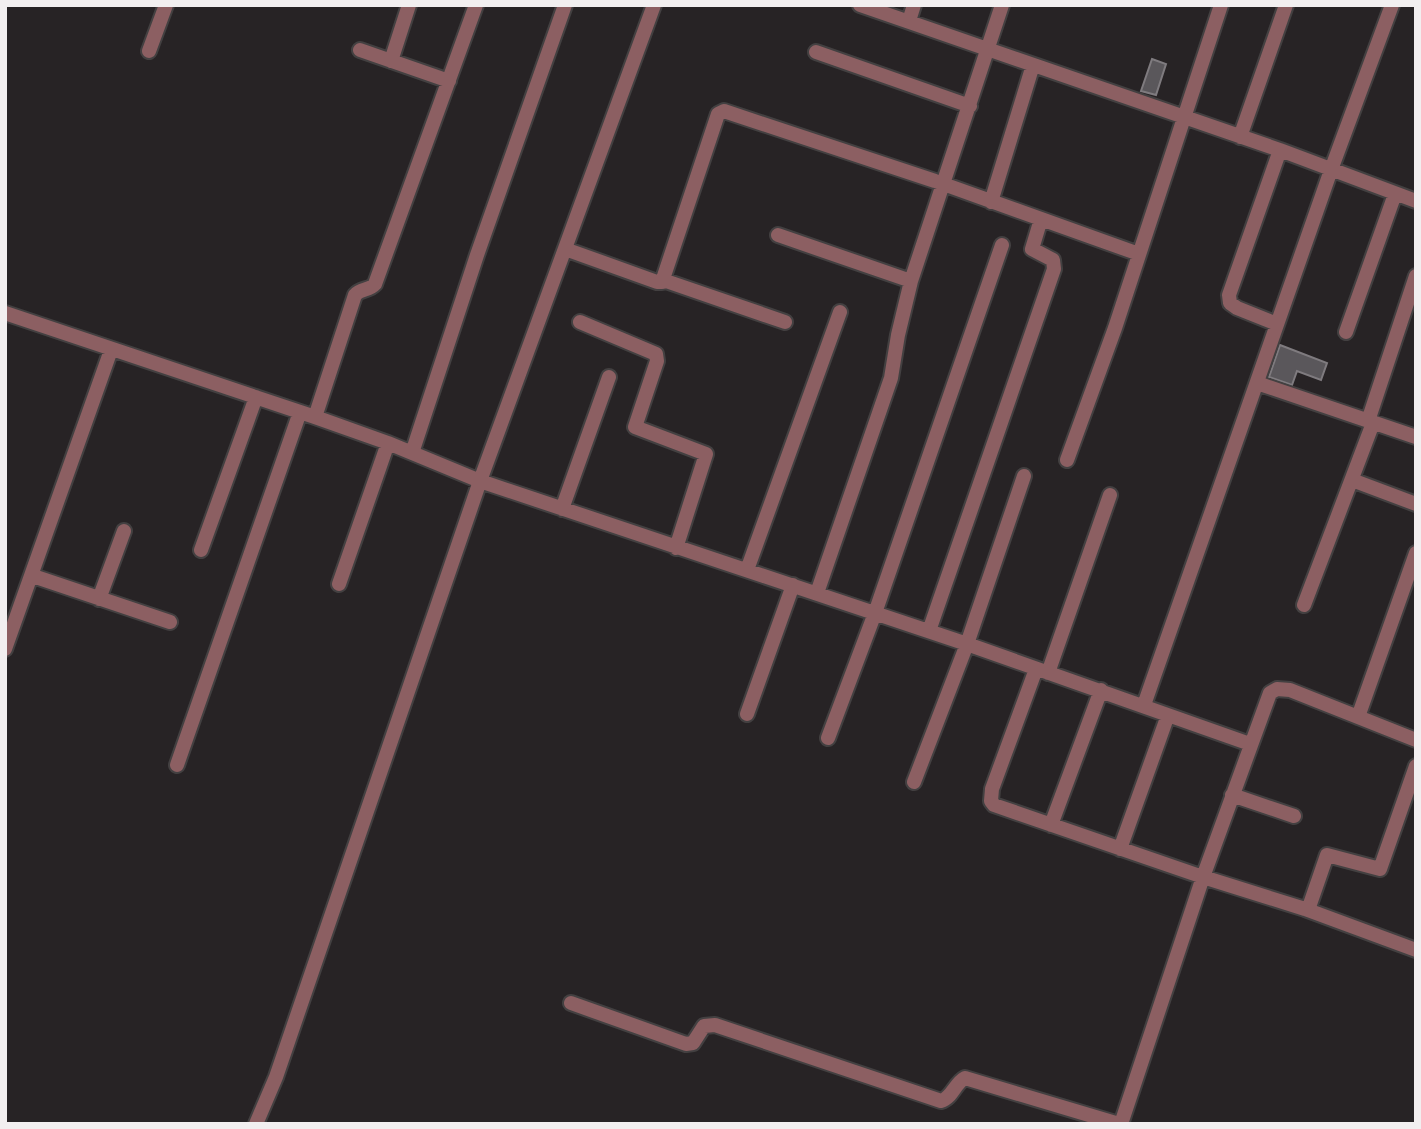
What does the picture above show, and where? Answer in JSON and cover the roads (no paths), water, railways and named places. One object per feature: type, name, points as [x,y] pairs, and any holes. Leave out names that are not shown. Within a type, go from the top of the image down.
[{"type":"street","points":[[149,51],[166,5]]},
{"type":"street","points":[[391,61],[409,5]]},
{"type":"street","points":[[315,417],[355,295],[374,284],[476,5]]},
{"type":"street","points":[[412,453],[477,255],[565,5]]},
{"type":"street","points":[[256,1124],[276,1077],[480,481],[654,5]]},
{"type":"street","points":[[859,5],[1280,150],[1416,201]]},
{"type":"street","points":[[909,21],[914,5]]},
{"type":"street","points":[[817,593],[891,378],[911,281],[1002,5]]},
{"type":"street","points":[[1067,460],[1115,328],[1221,5]]},
{"type":"street","points":[[1240,136],[1286,5]]},
{"type":"street","points":[[1144,705],[1331,170],[1392,5]]},
{"type":"street","points":[[360,50],[449,81]]},
{"type":"street","points":[[816,52],[970,106]]},
{"type":"street","points":[[992,202],[1033,65]]},
{"type":"street","points":[[663,280],[716,120],[722,111],[943,184],[1139,254]]},
{"type":"street","points":[[1277,324],[1237,308],[1230,303],[1229,295],[1280,150]]},
{"type":"street","points":[[1346,331],[1395,194]]},
{"type":"street","points":[[929,631],[1054,269],[1053,260],[1032,249],[1041,219]]},
{"type":"street","points":[[778,235],[911,281]]},
{"type":"street","points":[[828,738],[875,613],[1002,245]]},
{"type":"street","points":[[565,249],[657,282],[663,280],[785,322]]},
{"type":"street","points":[[1304,605],[1352,480],[1416,276]]},
{"type":"street","points":[[747,570],[840,312]]},
{"type":"street","points":[[5,313],[315,417],[388,443],[480,481],[929,631],[1250,744]]},
{"type":"street","points":[[580,322],[656,354],[657,361],[635,427],[706,454],[676,548]]},
{"type":"street","points":[[5,649],[11,615],[33,576],[111,350]]},
{"type":"street","points":[[562,509],[609,377]]},
{"type":"street","points":[[1257,383],[1416,437]]},
{"type":"street","points":[[201,550],[256,397]]},
{"type":"street","points":[[177,765],[300,412]]},
{"type":"street","points":[[339,584],[388,443]]},
{"type":"street","points":[[914,782],[967,644],[1024,476]]},
{"type":"street","points":[[1352,480],[1416,504]]},
{"type":"street","points":[[1110,495],[1042,671],[990,794],[994,805],[1308,910],[1416,950]]},
{"type":"street","points":[[99,599],[124,531]]},
{"type":"street","points":[[1358,717],[1416,553]]},
{"type":"street","points":[[33,576],[170,622]]},
{"type":"street","points":[[747,714],[793,585]]},
{"type":"street","points":[[571,1003],[686,1044],[693,1043],[704,1026],[715,1025],[943,1101],[965,1078],[1120,1124],[1203,877],[1270,693],[1277,689],[1290,690],[1416,740]]},
{"type":"street","points":[[1051,825],[1101,690]]},
{"type":"street","points":[[1120,849],[1168,715]]},
{"type":"street","points":[[1308,910],[1327,855],[1380,869],[1416,766]]},
{"type":"street","points":[[1232,795],[1294,816]]}]
